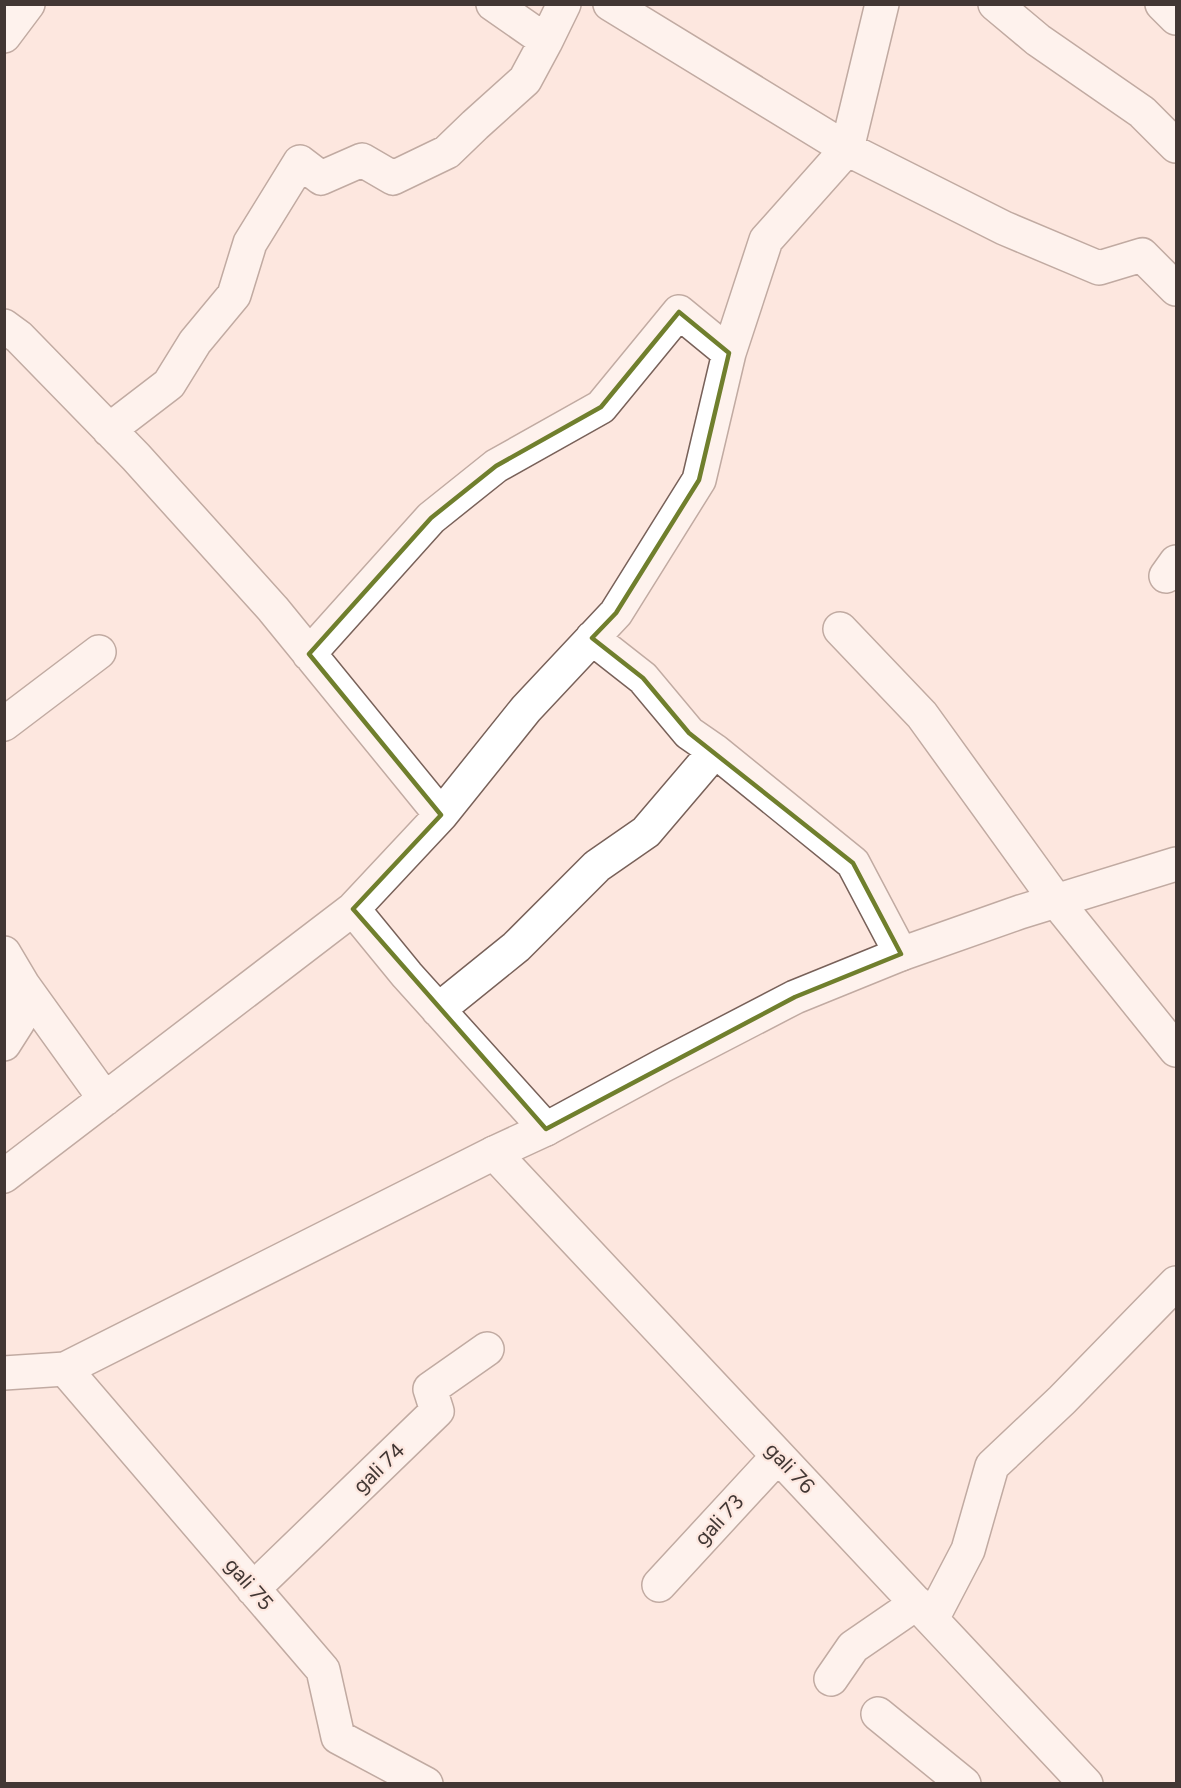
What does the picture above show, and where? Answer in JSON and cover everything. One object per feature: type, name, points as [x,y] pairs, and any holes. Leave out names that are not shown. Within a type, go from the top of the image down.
[{"type":"street","points":[[4,36],[28,4]]},
{"type":"street","points":[[493,4],[546,40]]},
{"type":"street","points":[[109,430],[169,384],[195,342],[234,295],[249,243],[300,162],[321,178],[362,160],[393,178],[447,152],[525,80],[564,4]]},
{"type":"street","points":[[610,4],[848,149],[1004,228],[1099,268],[1142,255],[1176,289]]},
{"type":"street","points":[[4,1176],[353,909],[441,815],[526,709],[616,613],[699,480],[729,353],[766,240],[848,149],[882,4]]},
{"type":"street","points":[[995,4],[1038,40],[1142,112],[1176,146]]},
{"type":"street","points":[[1162,4],[1176,18]]},
{"type":"street","points":[[309,654],[431,518],[496,466],[601,407],[679,312],[729,353]]},
{"type":"street","points":[[4,326],[19,337],[109,430],[273,609],[441,815]]},
{"type":"street","points":[[840,629],[922,715],[1057,902],[1176,1050]]},
{"type":"street","points":[[592,638],[643,678],[689,733],[853,863],[902,954]]},
{"type":"street","points":[[4,724],[99,652]]},
{"type":"street","points":[[438,1010],[516,946],[597,866],[646,832],[715,752]]},
{"type":"street","points":[[4,1373],[65,1370],[494,1153],[546,1129],[795,997],[902,954],[1020,912],[1176,864]]},
{"type":"street","points":[[353,909],[407,975],[546,1129]]},
{"type":"street","points":[[4,953],[23,985],[105,1099]]},
{"type":"street","points":[[4,1044],[18,1022],[23,985]]},
{"type":"street","name":"gali 76","points":[[494,1153],[925,1611],[1068,1777]]},
{"type":"street","points":[[831,1679],[854,1647],[925,1611],[968,1550],[992,1466],[1062,1400],[1176,1283]]},
{"type":"street","name":"gali 74","points":[[253,1589],[437,1411],[430,1389],[487,1349]]},
{"type":"street","name":"gali 75","points":[[65,1370],[323,1670],[338,1737],[426,1784]]},
{"type":"street","name":"gali 73","points":[[659,1585],[778,1456]]},
{"type":"street","points":[[878,1714],[964,1784]]},
{"type":"highlighted area","points":[[679,312],[729,353],[699,480],[616,613],[592,638],[643,678],[689,733],[853,863],[901,954],[795,997],[546,1129],[353,909],[441,815],[309,654],[431,518],[496,466],[601,407]]}]
